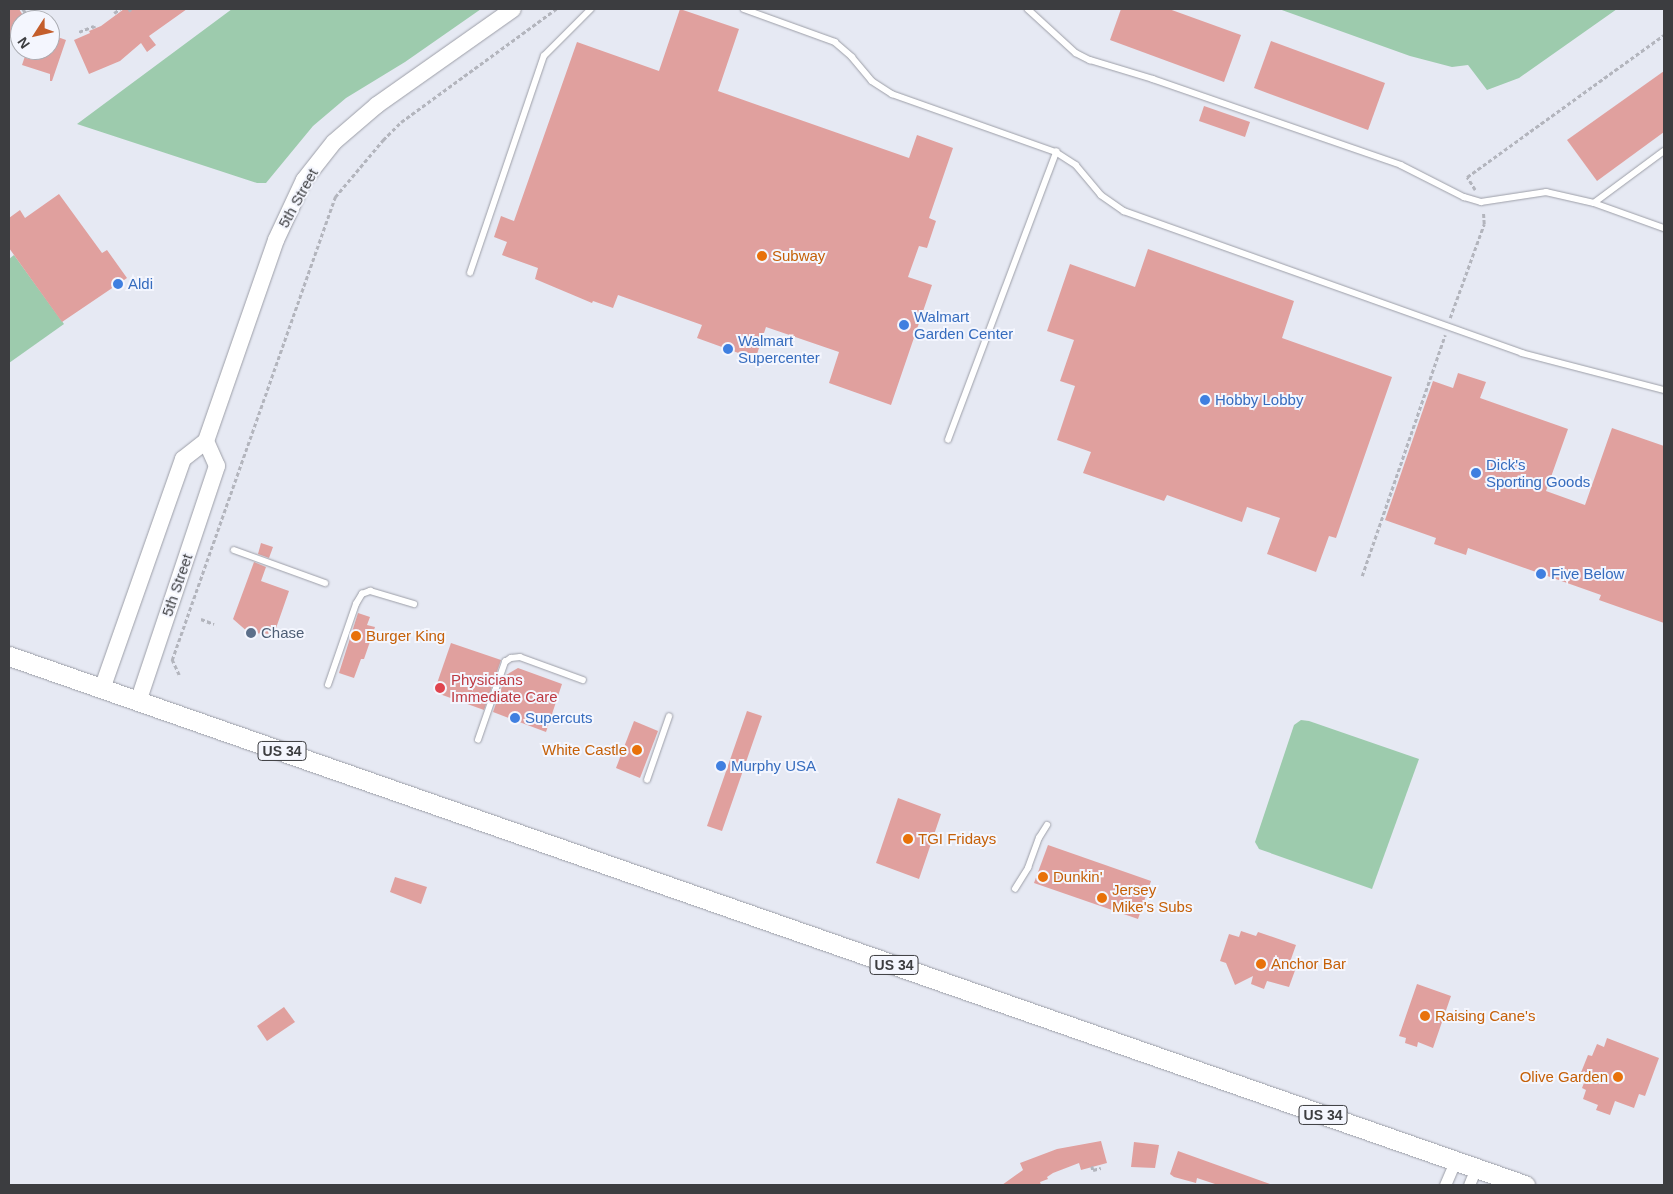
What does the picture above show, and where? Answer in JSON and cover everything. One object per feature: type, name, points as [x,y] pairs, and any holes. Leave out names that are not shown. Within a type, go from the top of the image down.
[{"type":"main road","name":"US 34","points":[[9,656],[1455,1161],[1472,1177],[1525,1185]]},
{"type":"street","name":"5th Street","points":[[138,702],[218,466],[206,441],[276,240],[304,180],[334,142],[376,105],[513,9]]},
{"type":"street","points":[[102,689],[183,458],[206,441]]},
{"type":"street","points":[[1445,1185],[1455,1161]]},
{"type":"lane","points":[[470,273],[544,56],[591,9]]},
{"type":"lane","points":[[744,9],[835,42],[852,56],[872,81],[892,94],[1056,152],[1076,165],[1101,195],[1124,211],[1522,353],[1664,390]]},
{"type":"lane","points":[[1028,9],[1076,53],[1090,60],[1153,79],[1401,165],[1464,198],[1481,202],[1546,192],[1594,202],[1664,228]]},
{"type":"lane","points":[[1594,202],[1664,151]]},
{"type":"lane","points":[[948,440],[1056,152]]},
{"type":"lane","points":[[234,550],[326,583]]},
{"type":"lane","points":[[328,685],[356,604],[362,594],[370,591],[414,604]]},
{"type":"lane","points":[[478,740],[505,662],[511,658],[520,657],[583,680]]},
{"type":"lane","points":[[647,780],[669,717]]},
{"type":"lane","points":[[1015,889],[1028,868],[1039,838],[1048,825]]},
{"type":"path","points":[[114,13],[120,9]]},
{"type":"path","points":[[178,675],[172,660],[336,197],[382,140],[401,122],[556,9]]},
{"type":"path","points":[[79,32],[94,26],[95,28]]},
{"type":"path","points":[[1470,175],[1664,35]]},
{"type":"path","points":[[1362,576],[1479,238]]},
{"type":"path","points":[[201,619],[214,624]]},
{"type":"path","points":[[1092,1166],[1093,1170],[1101,1168]]},
{"type":"green space","points":[[232,9],[481,9],[405,62],[346,98],[313,126],[266,183],[257,183],[77,124]]},
{"type":"green space","points":[[1279,9],[1617,9],[1519,78],[1487,90],[1468,65],[1452,67],[1410,56]]},
{"type":"green space","points":[[14,255],[64,324],[9,363],[9,259]]},
{"type":"green space","points":[[1301,720],[1309,721],[1419,759],[1372,889],[1259,849],[1255,842],[1294,725]]},
{"type":"building","points":[[9,9],[19,9],[10,10],[9,39]]},
{"type":"building","points":[[124,9],[187,9],[149,36],[156,45],[147,52],[141,43],[120,61],[89,74],[74,40],[90,33],[89,31],[101,26]]},
{"type":"building","points":[[680,9],[739,29],[718,91],[909,158],[917,135],[953,148],[929,218],[936,221],[927,248],[919,246],[908,277],[932,285],[891,405],[829,383],[839,352],[766,327],[756,357],[745,353],[744,355],[697,338],[702,325],[618,295],[613,308],[593,301],[592,303],[535,279],[538,268],[502,255],[507,242],[494,237],[501,216],[514,221],[577,42],[659,71]]},
{"type":"building","points":[[1121,9],[1169,9],[1241,35],[1224,82],[1110,40]]},
{"type":"building","points":[[60,38],[66,40],[60,58]]},
{"type":"building","points":[[1271,41],[1385,83],[1368,130],[1254,88]]},
{"type":"building","points":[[24,60],[59,60],[52,81],[50,81],[50,74],[22,65]]},
{"type":"building","points":[[1664,71],[1664,132],[1597,181],[1567,140]]},
{"type":"building","points":[[1204,106],[1250,122],[1245,137],[1199,121]]},
{"type":"building","points":[[59,194],[102,253],[107,250],[127,278],[62,322],[9,248],[9,218],[20,210],[25,218]]},
{"type":"building","points":[[1148,249],[1294,301],[1282,338],[1392,377],[1336,538],[1329,536],[1316,572],[1267,554],[1280,518],[1247,507],[1242,522],[1167,495],[1164,501],[1083,473],[1091,452],[1057,440],[1075,386],[1060,381],[1074,340],[1047,331],[1070,264],[1135,287]]},
{"type":"building","points":[[1458,373],[1486,382],[1480,398],[1568,429],[1546,491],[1585,505],[1612,428],[1664,446],[1664,623],[1599,600],[1601,595],[1468,548],[1466,555],[1434,544],[1436,538],[1385,520],[1433,381],[1453,388]]},
{"type":"building","points":[[261,543],[273,547],[269,558],[258,554]]},
{"type":"building","points":[[254,562],[266,567],[261,581],[289,591],[274,634],[249,633],[233,619]]},
{"type":"building","points":[[358,613],[370,617],[367,625],[375,627],[364,659],[361,659],[354,678],[339,673]]},
{"type":"building","points":[[451,643],[501,660],[484,710],[434,692]]},
{"type":"building","points":[[518,668],[562,684],[546,732],[493,712],[506,675]]},
{"type":"building","name":"Murphy USA","points":[[747,711],[762,716],[722,831],[707,826]]},
{"type":"building","points":[[634,721],[658,731],[640,778],[616,768]]},
{"type":"building","name":"TGI Fridays","points":[[898,798],[941,814],[919,879],[876,863]]},
{"type":"building","points":[[1048,845],[1151,881],[1138,919],[1034,883]]},
{"type":"building","points":[[395,877],[427,887],[421,904],[390,892]]},
{"type":"building","name":"Anchor Bar","points":[[1241,931],[1256,936],[1258,932],[1296,945],[1290,962],[1297,965],[1289,987],[1267,981],[1264,989],[1251,984],[1253,976],[1235,985],[1226,963],[1220,961],[1229,934],[1239,937]]},
{"type":"building","name":"Raising Cane's","points":[[1417,984],[1451,996],[1433,1048],[1418,1042],[1417,1047],[1405,1043],[1406,1038],[1399,1036]]},
{"type":"building","points":[[284,1007],[295,1022],[267,1041],[257,1026]]},
{"type":"building","name":"Olive Garden","points":[[1607,1038],[1659,1058],[1645,1096],[1639,1094],[1634,1108],[1615,1101],[1610,1115],[1596,1110],[1598,1105],[1583,1099],[1586,1090],[1582,1088],[1586,1078],[1580,1075],[1588,1055],[1592,1056],[1597,1044],[1604,1047]]},
{"type":"building","points":[[1101,1141],[1107,1163],[1081,1170],[1079,1163],[1053,1173],[1047,1177],[1048,1179],[1040,1182],[1041,1185],[1002,1185],[1023,1170],[1020,1163],[1057,1149]]},
{"type":"building","points":[[1134,1142],[1159,1145],[1155,1168],[1131,1167]]},
{"type":"building","points":[[1178,1151],[1270,1185],[1218,1185],[1197,1178],[1196,1183],[1174,1177],[1170,1174]]},
{"type":"place","name":"Subway","points":[[762,256]]},
{"type":"place","name":"Aldi","points":[[118,284]]},
{"type":"place","name":"Walmart Garden Center","points":[[904,325]]},
{"type":"place","name":"Walmart Supercenter","points":[[728,349]]},
{"type":"place","name":"Hobby Lobby","points":[[1205,400]]},
{"type":"place","name":"Dick's Sporting Goods","points":[[1476,473]]},
{"type":"place","name":"Five Below","points":[[1541,574]]},
{"type":"place","name":"Chase","points":[[251,633]]},
{"type":"place","name":"Burger King","points":[[356,636]]},
{"type":"place","name":"Physicians Immediate Care","points":[[440,688]]},
{"type":"place","name":"Supercuts","points":[[515,718]]},
{"type":"place","name":"White Castle","points":[[637,750]]},
{"type":"place","name":"Murphy USA","points":[[721,766]]},
{"type":"place","name":"TGI Fridays","points":[[908,839]]},
{"type":"place","name":"Dunkin'","points":[[1043,877]]},
{"type":"place","name":"Jersey Mike's Subs","points":[[1102,898]]},
{"type":"place","name":"Anchor Bar","points":[[1261,964]]},
{"type":"place","name":"Raising Cane's","points":[[1425,1016]]},
{"type":"place","name":"Olive Garden","points":[[1618,1077]]}]
